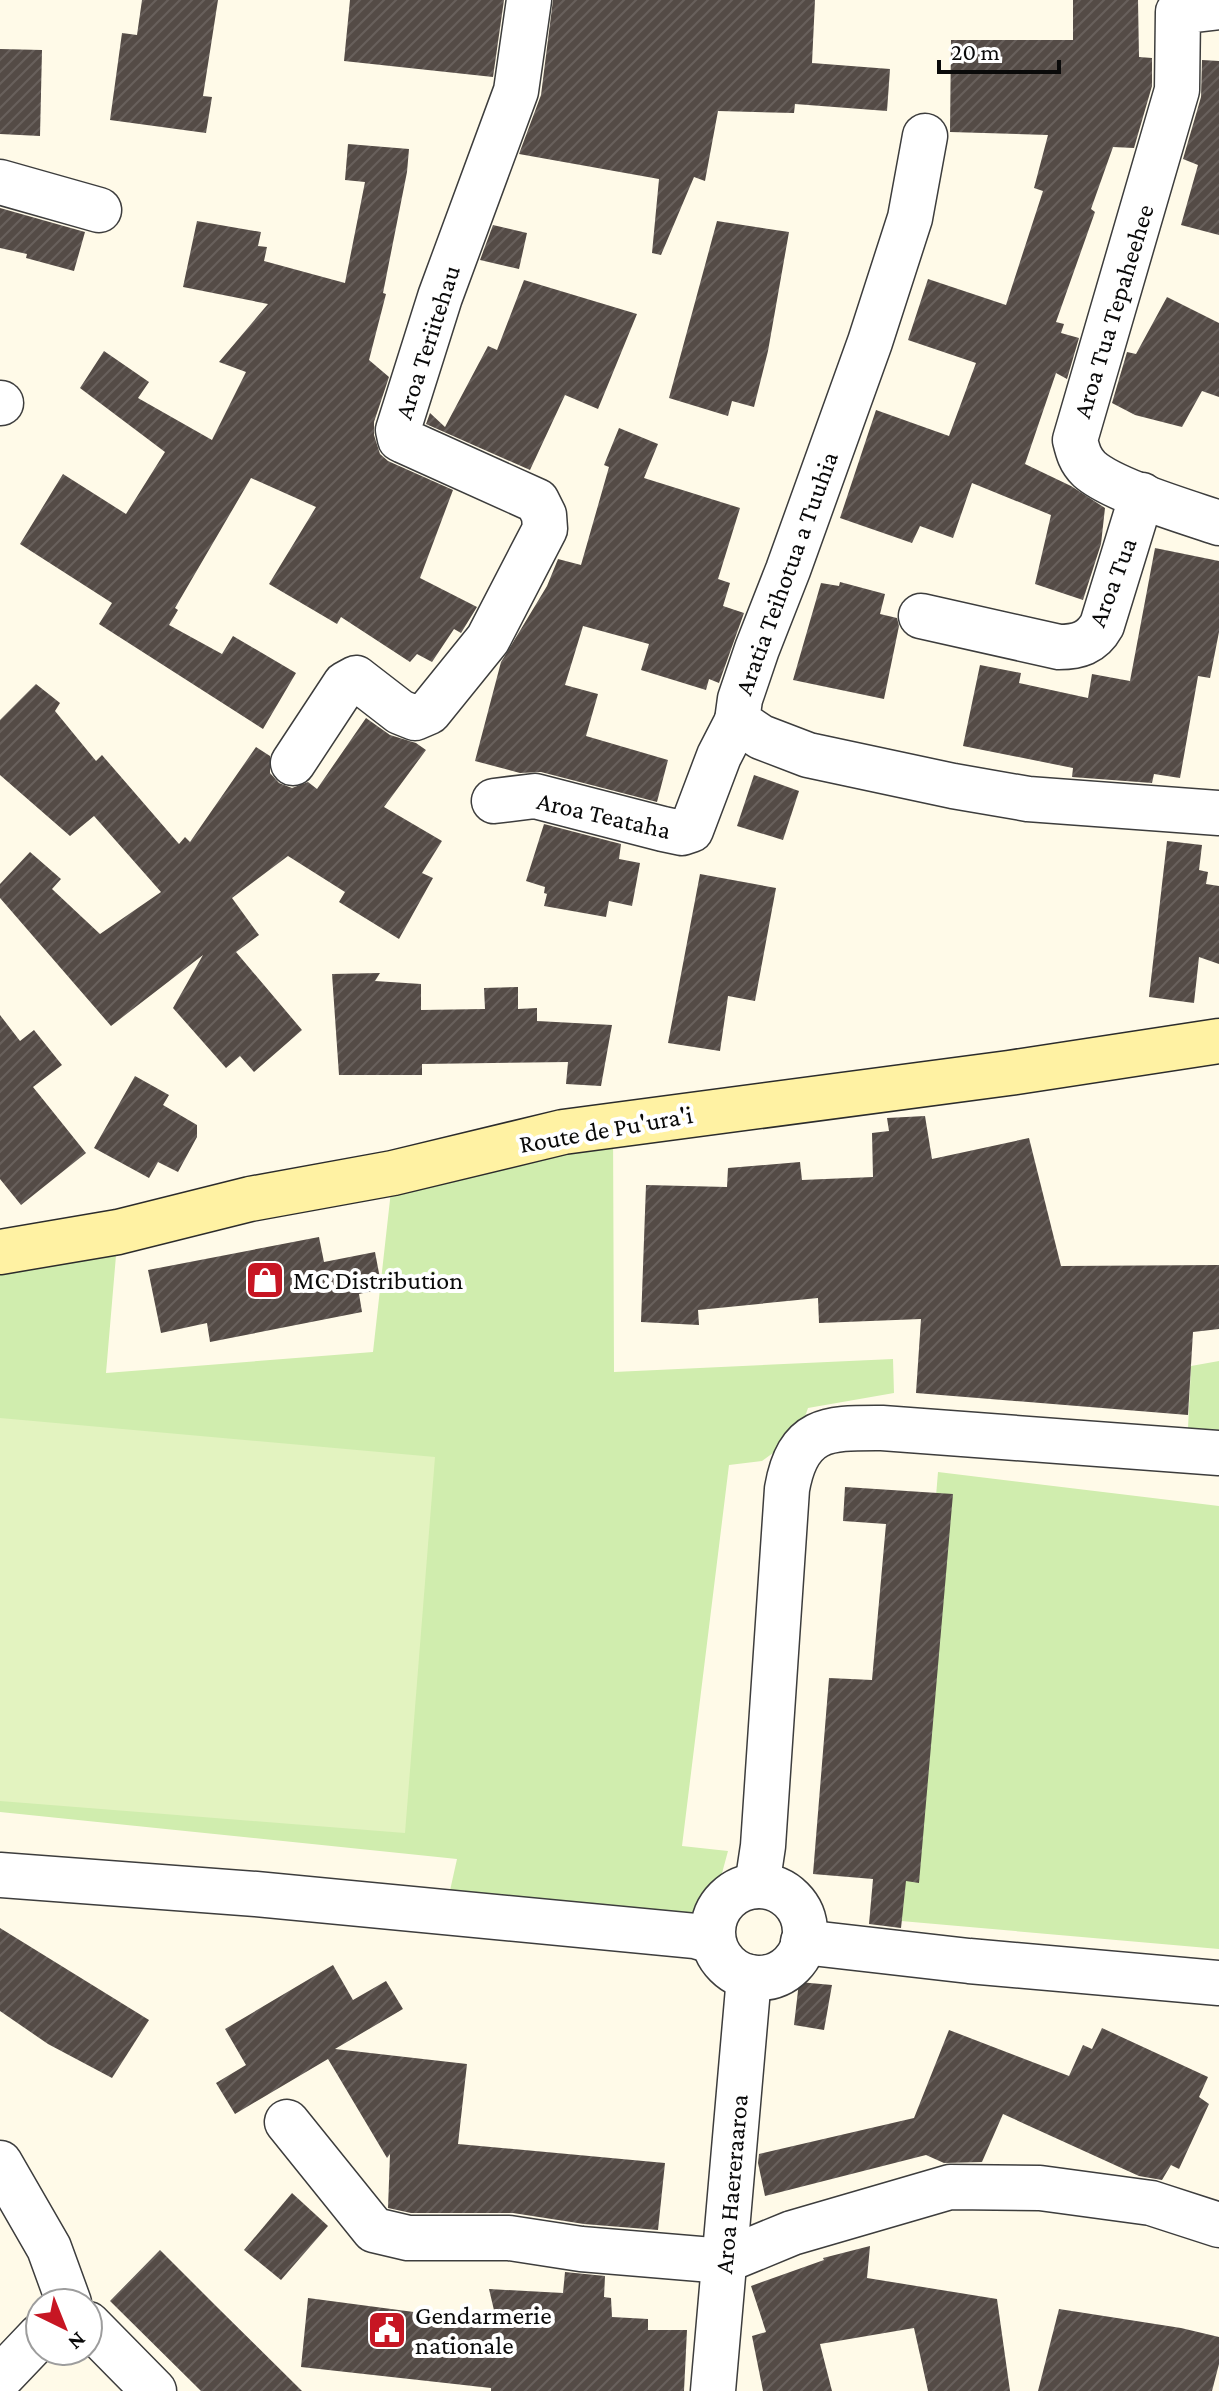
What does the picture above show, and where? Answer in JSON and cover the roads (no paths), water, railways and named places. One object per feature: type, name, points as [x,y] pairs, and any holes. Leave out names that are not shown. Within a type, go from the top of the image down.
[{"type":"main road","name":"Route de Pu'ura'i","points":[[0,1252],[118,1232],[250,1199],[393,1173],[563,1132],[1009,1073],[1219,1041]]},
{"type":"street","name":"Aroa Teriitehau","points":[[293,763],[345,684],[356,678],[400,712],[415,718],[429,712],[488,639],[545,529],[544,515],[537,501],[400,439],[398,430],[440,297],[516,91],[529,0]]},
{"type":"street","name":"Aroa Tua Tepaheehee","points":[[1198,10],[1075,440],[1078,456],[1090,470],[1142,495],[1219,523]]},
{"type":"street","name":"Aratia Teihotua a Tuuhia","points":[[925,136],[910,218],[870,342],[757,649],[740,699],[737,721],[761,737],[808,755],[953,786],[1028,799],[1219,813]]},
{"type":"street","points":[[0,182],[99,210]]},
{"type":"street","name":"Aroa Tua","points":[[921,616],[1059,647],[1078,647],[1096,635],[1102,625],[1142,495]]},
{"type":"street","name":"Aroa Teataha","points":[[494,801],[535,796],[682,833],[691,830],[719,756],[737,721]]},
{"type":"street","points":[[757,1886],[763,1846],[787,1489],[796,1456],[812,1438],[833,1428],[882,1428],[1219,1453]]},
{"type":"street","points":[[0,1875],[256,1894],[695,1936],[713,1941]]},
{"type":"street","points":[[757,1886],[779,1890],[791,1899],[800,1911],[804,1925],[798,1955],[777,1975],[761,1979],[733,1970],[722,1960],[713,1941],[712,1930],[724,1902],[735,1892],[757,1886]]},
{"type":"street","points":[[803,1942],[969,1961],[1219,1983]]},
{"type":"street","name":"Aroa Haereraaroa","points":[[713,2391],[749,1977]]},
{"type":"street","points":[[287,2122],[374,2230],[408,2238],[509,2238],[581,2249],[724,2261],[792,2233],[950,2187],[1040,2188],[1124,2199],[1151,2203],[1219,2225]]},
{"type":"street","points":[[0,2163],[49,2248],[63,2287]]},
{"type":"street","points":[[104,2340],[154,2391]]},
{"type":"street","points":[[0,2378],[24,2353]]},
{"type":"place","name":"MC Distribution","points":[[265,1280]]},
{"type":"place","name":"Gendarmerie nationale","points":[[387,2330]]}]
